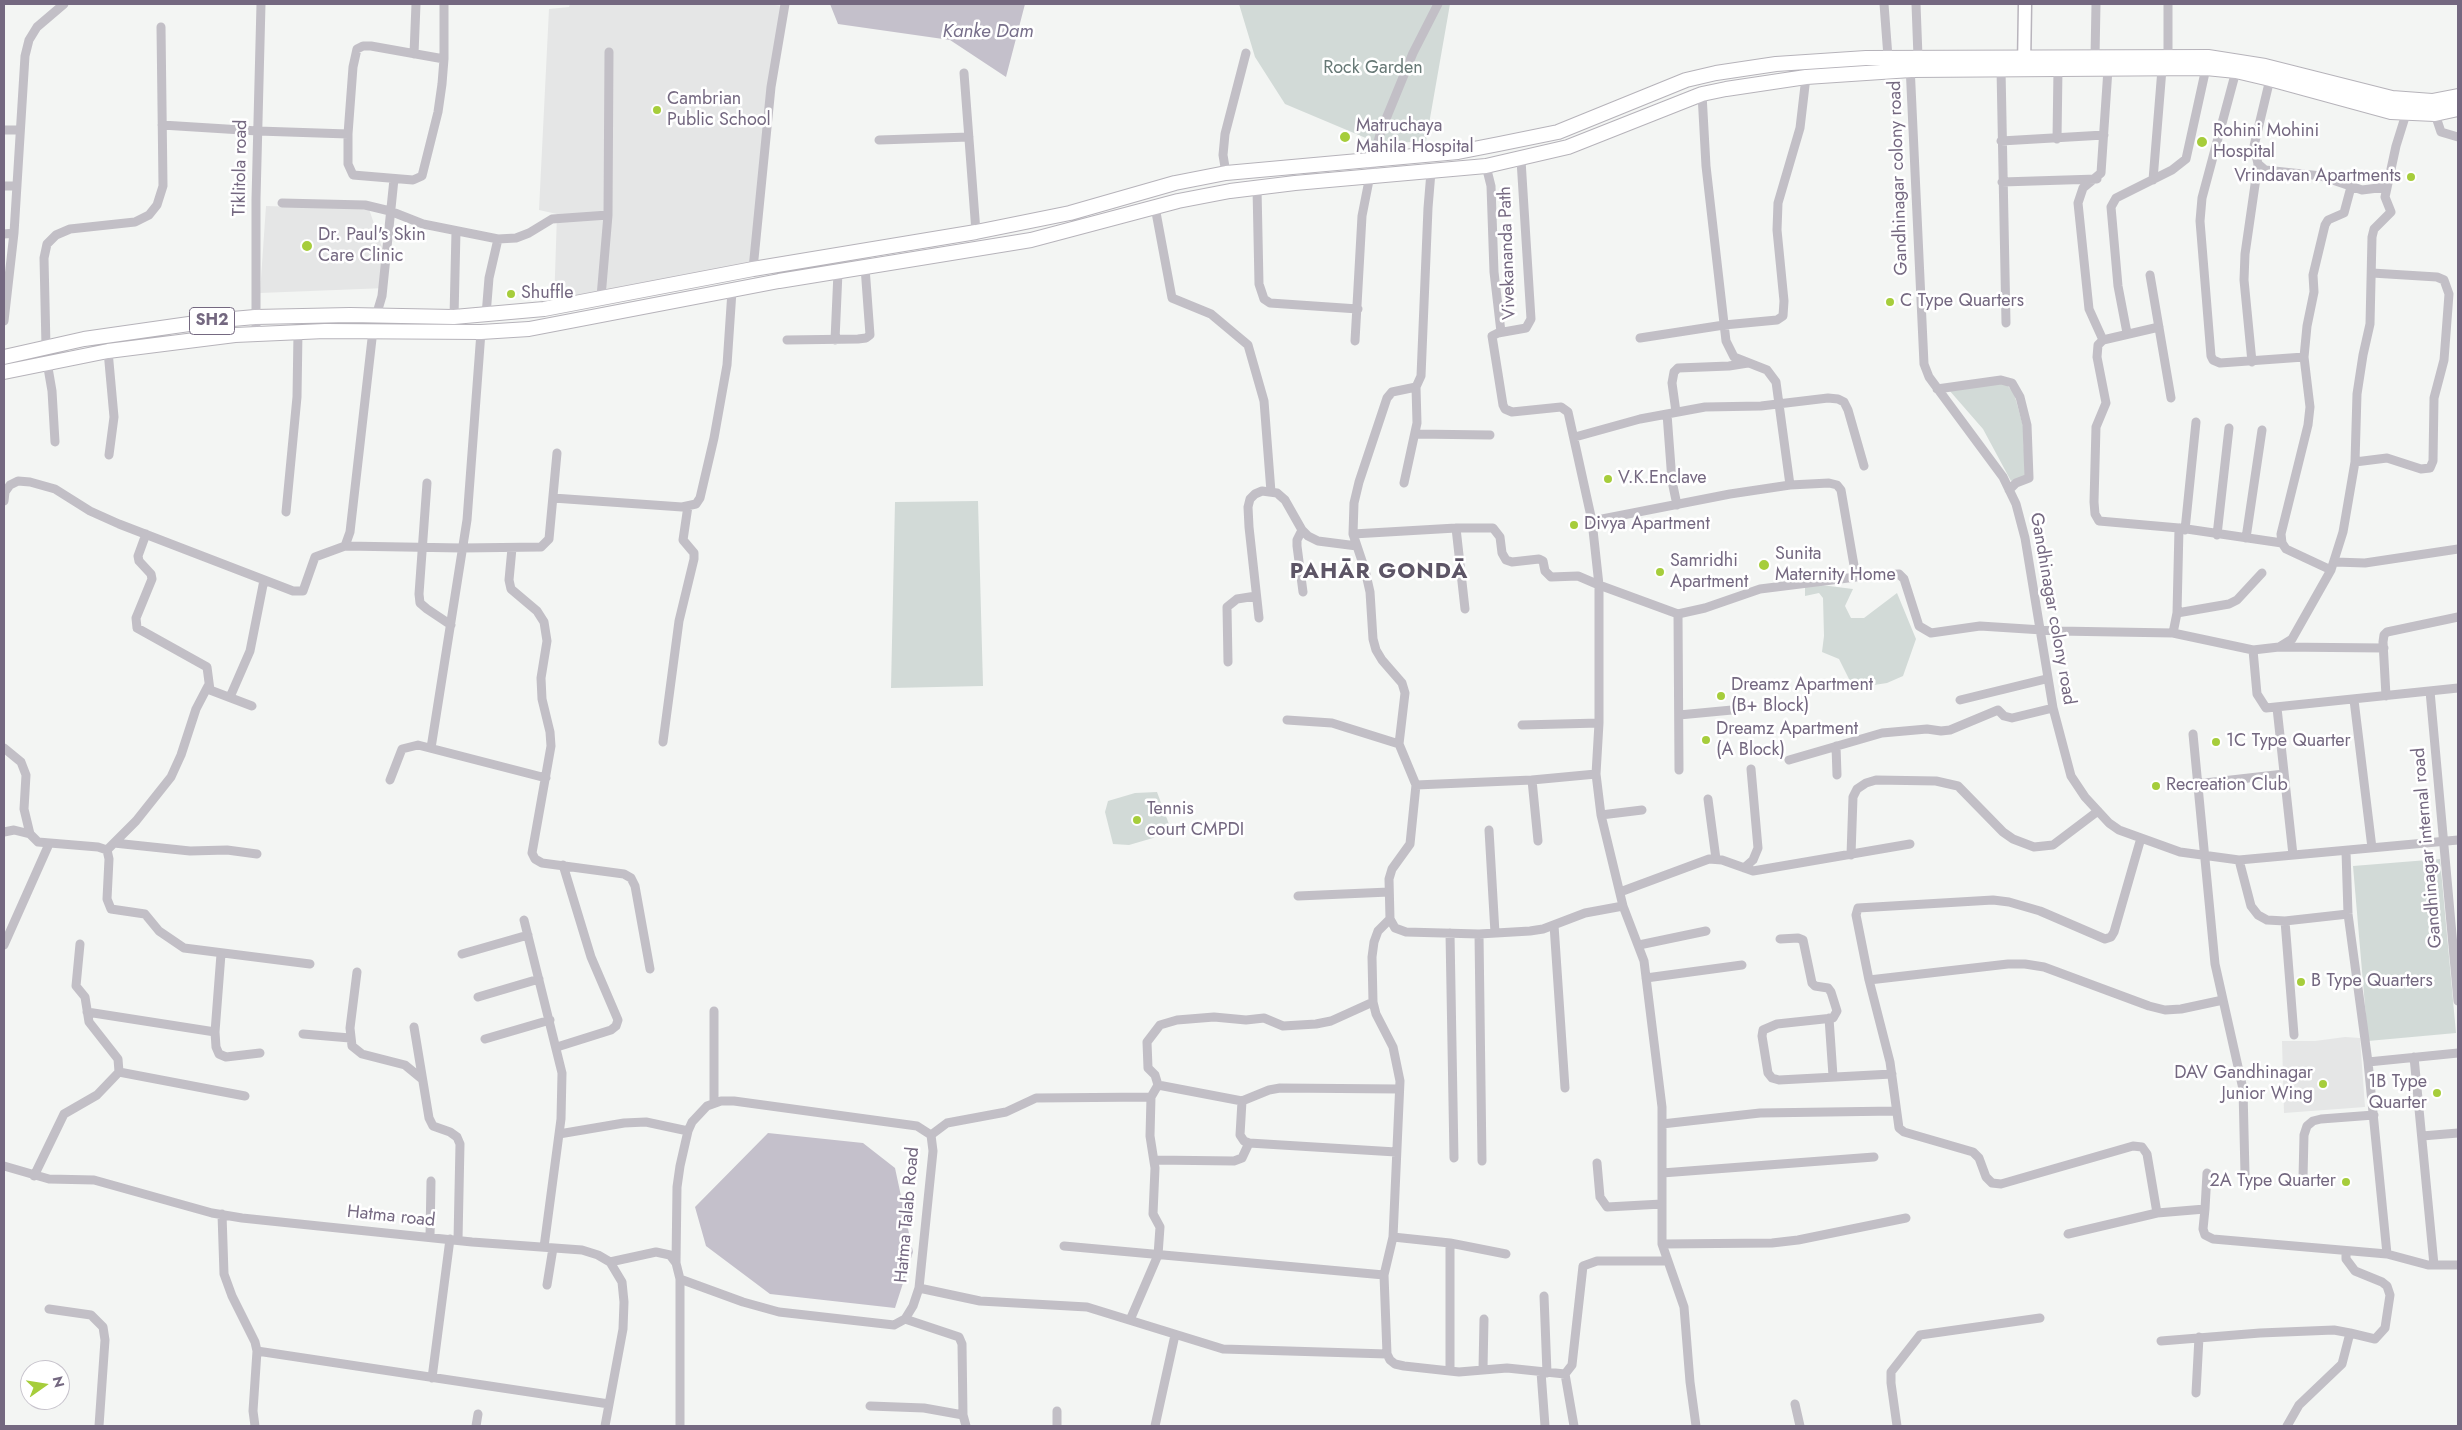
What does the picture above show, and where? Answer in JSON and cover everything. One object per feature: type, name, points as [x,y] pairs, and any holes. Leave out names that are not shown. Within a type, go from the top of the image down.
[{"type":"main road","name":"SH2","points":[[4,357],[46,347],[142,330],[255,317],[454,317],[544,309],[753,269],[976,232],[1070,213],[1175,183],[1226,172],[1458,152],[1558,132],[1686,80],[1716,72],[1803,61],[1888,57],[2001,69],[2024,63],[2058,69],[2108,69],[2165,63],[2230,60],[2265,66],[2433,107],[2458,109]]},
{"type":"main road","name":"SH2","points":[[4,372],[108,351],[201,338],[298,332],[373,330],[481,332],[529,329],[865,267],[1031,240],[1155,207],[1230,191],[1370,176],[1432,172],[1521,160],[1592,138],[1702,94],[1913,61],[2024,63],[2095,57],[2165,63],[2236,71],[2391,112],[2406,114],[2433,107],[2458,96]]},
{"type":"street","points":[[4,321],[14,232],[23,76],[29,40],[37,27],[64,4]]},
{"type":"street","name":"Tiklitola road","points":[[256,334],[261,4]]},
{"type":"street","points":[[414,54],[416,4]]},
{"type":"street","points":[[444,4],[444,59],[438,112],[422,176],[413,180],[394,180],[353,175],[348,164],[348,134],[353,67],[358,49],[363,46],[371,46],[444,59]]},
{"type":"street","points":[[753,269],[771,87],[785,4]]},
{"type":"street","points":[[1355,342],[1362,216],[1372,160],[1381,130],[1413,53],[1438,4]]},
{"type":"street","points":[[1884,4],[1888,57]]},
{"type":"street","name":"Gandhinagar colony road","points":[[1916,4],[1913,61],[1924,364],[1929,377],[2003,477],[2016,504],[2024,538],[2046,679],[2071,776],[2098,812],[2119,830],[2180,852],[2239,860],[2458,840]]},
{"type":"street","points":[[2024,63],[2025,4]]},
{"type":"street","points":[[2095,57],[2096,4]]},
{"type":"street","points":[[2152,180],[2165,63],[2168,4]]},
{"type":"street","points":[[46,347],[44,258],[47,244],[56,235],[70,229],[135,222],[149,215],[157,205],[163,186],[161,27]]},
{"type":"street","points":[[601,297],[608,214],[609,52]]},
{"type":"street","points":[[1226,172],[1223,155],[1225,134],[1246,53]]},
{"type":"street","points":[[2127,333],[2118,286],[2111,207],[2116,198],[2172,170],[2186,159],[2206,68]]},
{"type":"street","points":[[2001,69],[2006,322]]},
{"type":"street","points":[[2058,69],[2058,139]]},
{"type":"street","points":[[2103,340],[2089,309],[2078,203],[2083,188],[2097,178],[2101,172],[2108,69]]},
{"type":"street","points":[[2236,71],[2202,198],[2201,246],[2213,360],[2220,363],[2252,362],[2304,357]]},
{"type":"street","points":[[964,74],[976,232]]},
{"type":"street","points":[[1640,338],[1724,325],[1777,320],[1783,316],[1784,301],[1777,230],[1778,203],[1800,128],[1806,77]]},
{"type":"street","points":[[2252,362],[2245,309],[2244,271],[2258,164],[2254,146],[2270,79]]},
{"type":"street","points":[[1702,94],[1706,166],[1724,325],[1730,351],[1734,357],[1767,370],[1772,374],[1780,404],[1790,486]]},
{"type":"street","points":[[2433,107],[2441,132],[2458,137]]},
{"type":"street","points":[[2279,647],[2292,639],[2333,566],[2351,497],[2355,462],[2358,394],[2363,355],[2370,324],[2374,229],[2391,212],[2385,197],[2386,187],[2406,114]]},
{"type":"street","points":[[162,124],[258,131],[348,134]]},
{"type":"street","points":[[4,130],[20,130]]},
{"type":"street","points":[[2001,141],[2104,135]]},
{"type":"street","points":[[879,140],[969,137]]},
{"type":"street","name":"Vivekananda Path","points":[[1521,160],[1531,319],[1526,328],[1494,334],[1492,340],[1504,409],[1512,412],[1555,408],[1565,409],[1570,417],[1592,522],[1599,585],[1599,723],[1596,774],[1601,815],[1623,906],[1639,945],[1646,978],[1660,1083],[1662,1244],[1666,1261],[1684,1307],[1690,1382],[1696,1426]]},
{"type":"street","points":[[2258,164],[2265,170],[2321,176],[2362,190],[2386,187]]},
{"type":"street","points":[[1486,166],[1491,186],[1494,272],[1501,332]]},
{"type":"street","points":[[1404,483],[1415,434],[1418,409],[1416,387],[1422,376],[1428,208],[1432,172]]},
{"type":"street","points":[[2002,182],[2097,178]]},
{"type":"street","points":[[376,316],[382,296],[394,180]]},
{"type":"street","points":[[4,186],[17,186]]},
{"type":"street","points":[[2351,187],[2348,206],[2344,213],[2328,220],[2325,225],[2313,275],[2313,299],[2307,326],[2304,357],[2310,407],[2308,425],[2290,489],[2281,534],[2282,543],[2286,549],[2333,566],[2458,549]]},
{"type":"street","points":[[1257,188],[1259,284],[1264,299],[1270,303],[1358,309]]},
{"type":"street","points":[[282,203],[342,203],[390,211],[423,224],[498,239],[516,238],[529,233],[552,218],[608,214]]},
{"type":"street","points":[[1155,207],[1172,298],[1211,314],[1248,345],[1264,401],[1271,492]]},
{"type":"street","points":[[4,234],[14,232]]},
{"type":"street","points":[[454,317],[456,232]]},
{"type":"street","points":[[486,315],[490,278],[498,239]]},
{"type":"street","points":[[787,340],[858,340],[870,335],[865,267]]},
{"type":"street","points":[[835,340],[838,272]]},
{"type":"street","points":[[2355,462],[2387,458],[2421,469],[2430,468],[2433,461],[2434,398],[2444,360],[2449,294],[2444,280],[2437,277],[2372,273]]},
{"type":"street","points":[[2150,275],[2171,398]]},
{"type":"street","points":[[553,498],[688,506],[696,504],[700,498],[714,438],[727,365],[732,291]]},
{"type":"street","points":[[2159,327],[2103,340],[2096,350],[2106,403],[2096,427],[2094,502],[2096,519],[2104,522],[2182,529],[2282,543]]},
{"type":"street","points":[[344,546],[350,532],[373,330]]},
{"type":"street","points":[[286,512],[296,405],[298,332]]},
{"type":"street","points":[[431,748],[467,520],[481,332]]},
{"type":"street","points":[[108,351],[114,417],[109,455]]},
{"type":"street","points":[[47,362],[52,391],[55,442]]},
{"type":"street","points":[[1676,412],[1672,383],[1674,372],[1678,368],[1728,366],[1748,363]]},
{"type":"street","points":[[1938,389],[2001,380],[2012,383],[2020,397],[2026,426],[2029,478],[2016,483],[2009,490]]},
{"type":"street","points":[[1416,387],[1392,392],[1387,398],[1359,482],[1354,504],[1353,534],[1370,592],[1373,639],[1376,650],[1402,683],[1405,693],[1399,744],[1416,785],[1410,844],[1392,869],[1389,892],[1390,919],[1395,928],[1406,932],[1480,934],[1530,931],[1554,925],[1585,913],[1623,906]]},
{"type":"street","points":[[1575,437],[1640,418],[1676,412],[1725,406],[1780,404],[1828,398],[1844,402],[1864,466]]},
{"type":"street","points":[[1667,414],[1672,481],[1677,505]]},
{"type":"street","points":[[2173,633],[2177,613],[2182,529],[2196,422]]},
{"type":"street","points":[[2217,535],[2229,428]]},
{"type":"street","points":[[2246,538],[2262,430]]},
{"type":"street","points":[[1415,434],[1490,435]]},
{"type":"street","points":[[4,501],[5,492],[10,485],[18,481],[30,482],[55,489],[90,511],[293,591],[303,591],[315,556],[344,546],[532,548],[546,544],[549,539],[557,453]]},
{"type":"street","points":[[427,483],[418,581],[420,603],[450,625]]},
{"type":"street","points":[[1592,522],[1730,494],[1829,483],[1837,485],[1841,490],[1856,577]]},
{"type":"street","points":[[1259,618],[1250,549],[1248,507],[1250,499],[1255,494],[1271,492],[1284,500],[1302,530],[1308,536],[1318,541],[1357,546]]},
{"type":"street","points":[[664,742],[679,621],[694,559],[694,553],[683,540],[688,506]]},
{"type":"street","points":[[1353,534],[1456,528],[1493,528],[1500,536],[1502,553],[1506,560],[1512,562],[1539,559],[1543,562],[1545,571],[1552,577],[1578,576],[1678,614],[1705,608],[1760,589],[1856,577],[1900,574],[1904,579],[1918,626],[1931,633],[1980,626],[2038,630],[2173,633],[2253,650],[2279,647],[2384,648]]},
{"type":"street","points":[[1456,528],[1465,609]]},
{"type":"street","points":[[1302,530],[1297,540],[1297,546],[1303,592]]},
{"type":"street","points":[[146,534],[138,556],[139,561],[152,579],[136,618],[137,628],[207,667],[209,670],[208,686],[196,709],[181,755],[171,777],[151,804],[111,847],[107,898],[111,909],[146,914],[158,931],[184,948],[310,964]]},
{"type":"street","points":[[512,548],[509,580],[511,589],[537,611],[544,622],[547,641],[541,685],[551,746],[532,853],[535,859],[542,862],[624,874],[631,878],[635,886],[650,969]]},
{"type":"street","points":[[2177,613],[2229,604],[2237,600],[2262,573]]},
{"type":"street","points":[[230,697],[250,651],[264,580]]},
{"type":"street","points":[[1228,662],[1227,607],[1237,599],[1256,596]]},
{"type":"street","points":[[1678,614],[1678,770]]},
{"type":"street","points":[[2386,696],[2384,635],[2393,629],[2458,617]]},
{"type":"street","points":[[2253,650],[2257,694],[2266,708],[2458,688]]},
{"type":"street","points":[[1960,700],[2046,679]]},
{"type":"street","points":[[208,686],[214,693],[252,706]]},
{"type":"street","name":"Gandhinagar internal road","points":[[2430,692],[2458,1002]]},
{"type":"street","points":[[2354,700],[2372,848]]},
{"type":"street","points":[[1789,760],[1893,731],[1950,730],[1998,710],[2004,716],[2012,718],[2053,708]]},
{"type":"street","points":[[2277,708],[2293,855]]},
{"type":"street","points":[[1679,715],[1732,710]]},
{"type":"street","points":[[1288,720],[1332,723],[1399,744]]},
{"type":"street","points":[[1522,725],[1599,723]]},
{"type":"street","points":[[2193,734],[2196,784],[2205,856],[2212,942],[2243,1089],[2244,1174]]},
{"type":"street","points":[[390,780],[402,749],[418,745],[546,778]]},
{"type":"street","points":[[1836,746],[1837,775]]},
{"type":"street","points":[[4,748],[22,762],[26,775],[24,809],[30,834]]},
{"type":"street","points":[[1744,868],[1753,860],[1758,848],[1751,769]]},
{"type":"street","points":[[1416,785],[1532,780],[1596,774]]},
{"type":"street","points":[[2196,784],[2284,774]]},
{"type":"street","points":[[1532,780],[1538,841]]},
{"type":"street","points":[[1851,855],[1853,798],[1857,789],[1866,783],[1876,780],[1936,781],[1958,786],[2003,832],[2013,840],[2034,847],[2054,844],[2098,812]]},
{"type":"street","points":[[1708,799],[1716,859]]},
{"type":"street","points":[[1601,815],[1642,810]]},
{"type":"street","points":[[4,832],[14,830],[30,834],[38,842],[49,844],[190,851],[227,850],[257,854]]},
{"type":"street","points":[[1488,830],[1495,933]]},
{"type":"street","points":[[2141,838],[2121,910],[2111,937],[2099,938],[2040,911],[2010,902],[1993,900],[1860,907],[1856,911],[1856,915],[1869,980],[1892,1074],[1899,1128],[1904,1132],[1973,1152],[1979,1158],[1986,1177],[1992,1183],[2001,1184],[2133,1146],[2142,1147],[2147,1154],[2157,1213]]},
{"type":"street","points":[[4,945],[49,844]]},
{"type":"street","points":[[1620,892],[1709,859],[1716,859],[1744,868],[1762,870],[1910,844]]},
{"type":"street","points":[[2346,851],[2348,914],[2368,1062],[2387,1254]]},
{"type":"street","points":[[2239,860],[2251,906],[2258,915],[2267,920],[2285,921],[2348,914]]},
{"type":"street","points":[[557,1047],[611,1030],[616,1026],[618,1020],[592,957],[563,866]]},
{"type":"street","points":[[1298,896],[1389,892]]},
{"type":"street","points":[[1390,919],[1378,931],[1374,942],[1373,1002],[1376,1014],[1393,1047],[1399,1089],[1393,1238],[1384,1275],[1387,1354],[1395,1364],[1450,1371],[1507,1368],[1565,1374]]},
{"type":"street","points":[[524,920],[557,1047],[562,1092],[548,1248],[547,1286]]},
{"type":"street","points":[[2285,921],[2294,1034]]},
{"type":"street","points":[[1554,925],[1565,1088]]},
{"type":"street","points":[[1639,945],[1706,931]]},
{"type":"street","points":[[1450,933],[1454,1158]]},
{"type":"street","points":[[1480,934],[1482,1161]]},
{"type":"street","points":[[462,954],[528,935]]},
{"type":"street","points":[[1780,939],[1798,938],[1803,940],[1812,983],[1815,986],[1825,986],[1832,992],[1837,1011],[1836,1015],[1829,1018],[1769,1026],[1763,1030],[1762,1036],[1768,1073],[1772,1078],[1779,1080],[1892,1074]]},
{"type":"street","points":[[34,1176],[64,1114],[97,1095],[119,1072],[118,1059],[92,1026],[87,1012],[85,997],[76,982],[80,944]]},
{"type":"street","points":[[221,954],[215,1032],[216,1047],[219,1054],[226,1057],[260,1053]]},
{"type":"street","points":[[1869,980],[2008,964],[2025,964],[2044,967],[2149,1006],[2165,1010],[2181,1009],[2223,1000]]},
{"type":"street","points":[[1646,978],[1742,965]]},
{"type":"street","points":[[357,972],[350,1038],[352,1046],[362,1054],[397,1062],[422,1079]]},
{"type":"street","points":[[478,997],[540,979]]},
{"type":"street","points":[[1130,1320],[1158,1255],[1160,1227],[1153,1214],[1154,1160],[1150,1136],[1151,1097],[1158,1085],[1155,1075],[1148,1068],[1147,1042],[1160,1025],[1178,1020],[1214,1017],[1246,1020],[1264,1018],[1283,1026],[1316,1024],[1332,1021],[1373,1002]]},
{"type":"street","points":[[680,1426],[680,1279],[676,1263],[677,1187],[688,1131],[701,1111],[714,1103],[714,1011]]},
{"type":"street","points":[[87,1012],[215,1032]]},
{"type":"street","points":[[1829,1018],[1833,1076]]},
{"type":"street","points":[[485,1039],[550,1020]]},
{"type":"street","points":[[414,1028],[427,1110],[433,1126],[450,1132],[460,1144],[454,1239],[432,1378]]},
{"type":"street","points":[[303,1034],[350,1038]]},
{"type":"street","points":[[2368,1062],[2458,1053]]},
{"type":"street","points":[[2414,1057],[2434,1265]]},
{"type":"street","points":[[119,1072],[245,1096]]},
{"type":"street","points":[[1158,1085],[1242,1102],[1269,1090],[1280,1088],[1399,1089]]},
{"type":"street","points":[[931,1135],[947,1124],[1006,1112],[1036,1098],[1151,1097]]},
{"type":"street","name":"Hatma Talab Road","points":[[714,1103],[734,1101],[917,1126],[931,1135],[933,1151],[919,1288],[914,1306],[905,1319]]},
{"type":"street","points":[[1242,1102],[1240,1135],[1244,1141],[1249,1143],[1396,1152]]},
{"type":"street","points":[[1662,1124],[1760,1114],[1896,1111]]},
{"type":"street","points":[[2303,1178],[2304,1135],[2307,1126],[2313,1121],[2321,1119],[2374,1115]]},
{"type":"street","points":[[559,1134],[624,1123],[646,1122],[688,1131]]},
{"type":"street","points":[[2422,1136],[2458,1133]]},
{"type":"street","points":[[1154,1160],[1234,1162],[1242,1158],[1249,1143]]},
{"type":"street","points":[[1662,1173],[1874,1157]]},
{"type":"street","points":[[1597,1164],[1600,1197],[1607,1207],[1662,1204]]},
{"type":"street","name":"Hatma road","points":[[4,1166],[49,1179],[94,1180],[222,1214],[430,1237],[582,1250],[598,1255],[610,1262]]},
{"type":"street","points":[[2207,1173],[2202,1229],[2205,1235],[2212,1239],[2387,1254],[2434,1265],[2458,1264]]},
{"type":"street","points":[[430,1237],[431,1181]]},
{"type":"street","points":[[2068,1234],[2157,1213],[2205,1209]]},
{"type":"street","points":[[222,1214],[224,1274],[232,1296],[255,1342],[257,1351],[253,1411],[255,1426]]},
{"type":"street","points":[[1662,1244],[1772,1243],[1798,1240],[1906,1218]]},
{"type":"street","points":[[1393,1238],[1450,1243],[1506,1254]]},
{"type":"street","points":[[1450,1243],[1450,1371]]},
{"type":"street","points":[[1064,1246],[1384,1275]]},
{"type":"street","points":[[2161,1341],[2199,1337],[2334,1330],[2375,1339],[2380,1336],[2385,1328],[2390,1295],[2388,1286],[2355,1271],[2346,1259],[2346,1251]]},
{"type":"street","points":[[605,1426],[623,1330],[624,1302],[622,1282],[610,1262],[656,1252],[670,1255],[676,1263]]},
{"type":"street","points":[[1574,1426],[1565,1374],[1572,1365],[1583,1266],[1597,1261],[1666,1261]]},
{"type":"street","points":[[680,1279],[743,1302],[779,1312],[894,1325],[905,1319],[959,1337],[962,1344],[963,1415],[966,1426]]},
{"type":"street","points":[[919,1288],[980,1301],[1087,1307],[1224,1349],[1387,1354]]},
{"type":"street","points":[[1544,1296],[1545,1426]]},
{"type":"street","points":[[49,1308],[91,1315],[103,1327],[105,1340],[99,1426]]},
{"type":"street","points":[[1897,1426],[1891,1372],[1920,1335],[2040,1318]]},
{"type":"street","points":[[1483,1370],[1484,1319]]},
{"type":"street","points":[[2287,1426],[2298,1405],[2342,1364],[2350,1333]]},
{"type":"street","points":[[1155,1426],[1175,1335]]},
{"type":"street","points":[[2196,1393],[2199,1337]]},
{"type":"street","points":[[257,1351],[609,1404]]},
{"type":"street","points":[[1795,1404],[1800,1426]]},
{"type":"street","points":[[870,1406],[924,1408],[963,1415]]},
{"type":"street","points":[[1056,1426],[1057,1411]]},
{"type":"street","points":[[476,1426],[478,1414]]},
{"type":"shaded area","name":"Cambrian Public School","points":[[570,4],[767,4],[783,6],[754,262],[554,305],[557,214],[539,210],[549,9],[569,7]]},
{"type":"shaded area","points":[[266,206],[369,209],[388,265],[386,288],[260,293]]},
{"type":"shaded area","name":"DAV Gandhinagar Junior Wing","points":[[2345,1037],[2360,1038],[2365,1107],[2284,1113],[2282,1041],[2315,1041]]},
{"type":"green space","name":"Rock Garden","points":[[1239,4],[1450,4],[1426,141],[1380,144],[1285,104],[1255,57]]},
{"type":"green space","points":[[2004,382],[2014,393],[2023,426],[2025,476],[2011,481],[1983,429],[1949,390]]},
{"type":"green space","points":[[978,501],[983,686],[891,688],[895,502]]},
{"type":"green space","points":[[1805,583],[1853,589],[1845,606],[1851,618],[1864,618],[1897,593],[1916,639],[1903,676],[1887,683],[1861,687],[1849,679],[1839,659],[1822,652],[1824,636],[1823,598],[1819,593],[1805,596]]},
{"type":"green space","name":"Tennis court CMPDI","points":[[1157,792],[1170,827],[1153,838],[1129,845],[1113,844],[1105,812],[1108,801],[1135,793]]},
{"type":"green space","points":[[2440,859],[2456,1033],[2368,1041],[2353,866]]},
{"type":"water","name":"Kanke Dam","points":[[830,4],[1025,4],[1006,77],[950,40],[838,24]]},
{"type":"water","points":[[768,1133],[863,1143],[895,1168],[913,1252],[895,1308],[770,1294],[706,1246],[695,1207]]},
{"type":"place","name":"Cambrian Public School","points":[[657,110]]},
{"type":"place","name":"Matruchaya Mahila Hospital","points":[[1345,137]]},
{"type":"place","name":"Rohini Mohini Hospital","points":[[2202,142]]},
{"type":"place","name":"Vrindavan Apartments","points":[[2411,177]]},
{"type":"place","name":"Dr. Paul's Skin Care Clinic","points":[[307,246]]},
{"type":"place","name":"Shuffle","points":[[511,294]]},
{"type":"place","name":"C Type Quarters","points":[[1890,302]]},
{"type":"place","name":"V.K.Enclave","points":[[1608,479]]},
{"type":"place","name":"Divya Apartment","points":[[1574,525]]},
{"type":"place","name":"Sunita Maternity Home","points":[[1764,565]]},
{"type":"place","name":"Samridhi Apartment","points":[[1660,572]]},
{"type":"place","name":"Dreamz Apartment (B+ Block)","points":[[1721,696]]},
{"type":"place","name":"Dreamz Apartment (A Block)","points":[[1706,740]]},
{"type":"place","name":"1C Type Quarter","points":[[2216,742]]},
{"type":"place","name":"Recreation Club","points":[[2156,786]]},
{"type":"place","name":"Tennis court CMPDI","points":[[1137,820]]},
{"type":"place","name":"B Type Quarters","points":[[2301,982]]},
{"type":"place","name":"DAV Gandhinagar Junior Wing","points":[[2323,1084]]},
{"type":"place","name":"1B Type Quarter","points":[[2437,1093]]},
{"type":"place","name":"2A Type Quarter","points":[[2346,1182]]},
{"type":"district","name":"PAHĀR GONDĀ","points":[[1379,573]]}]
